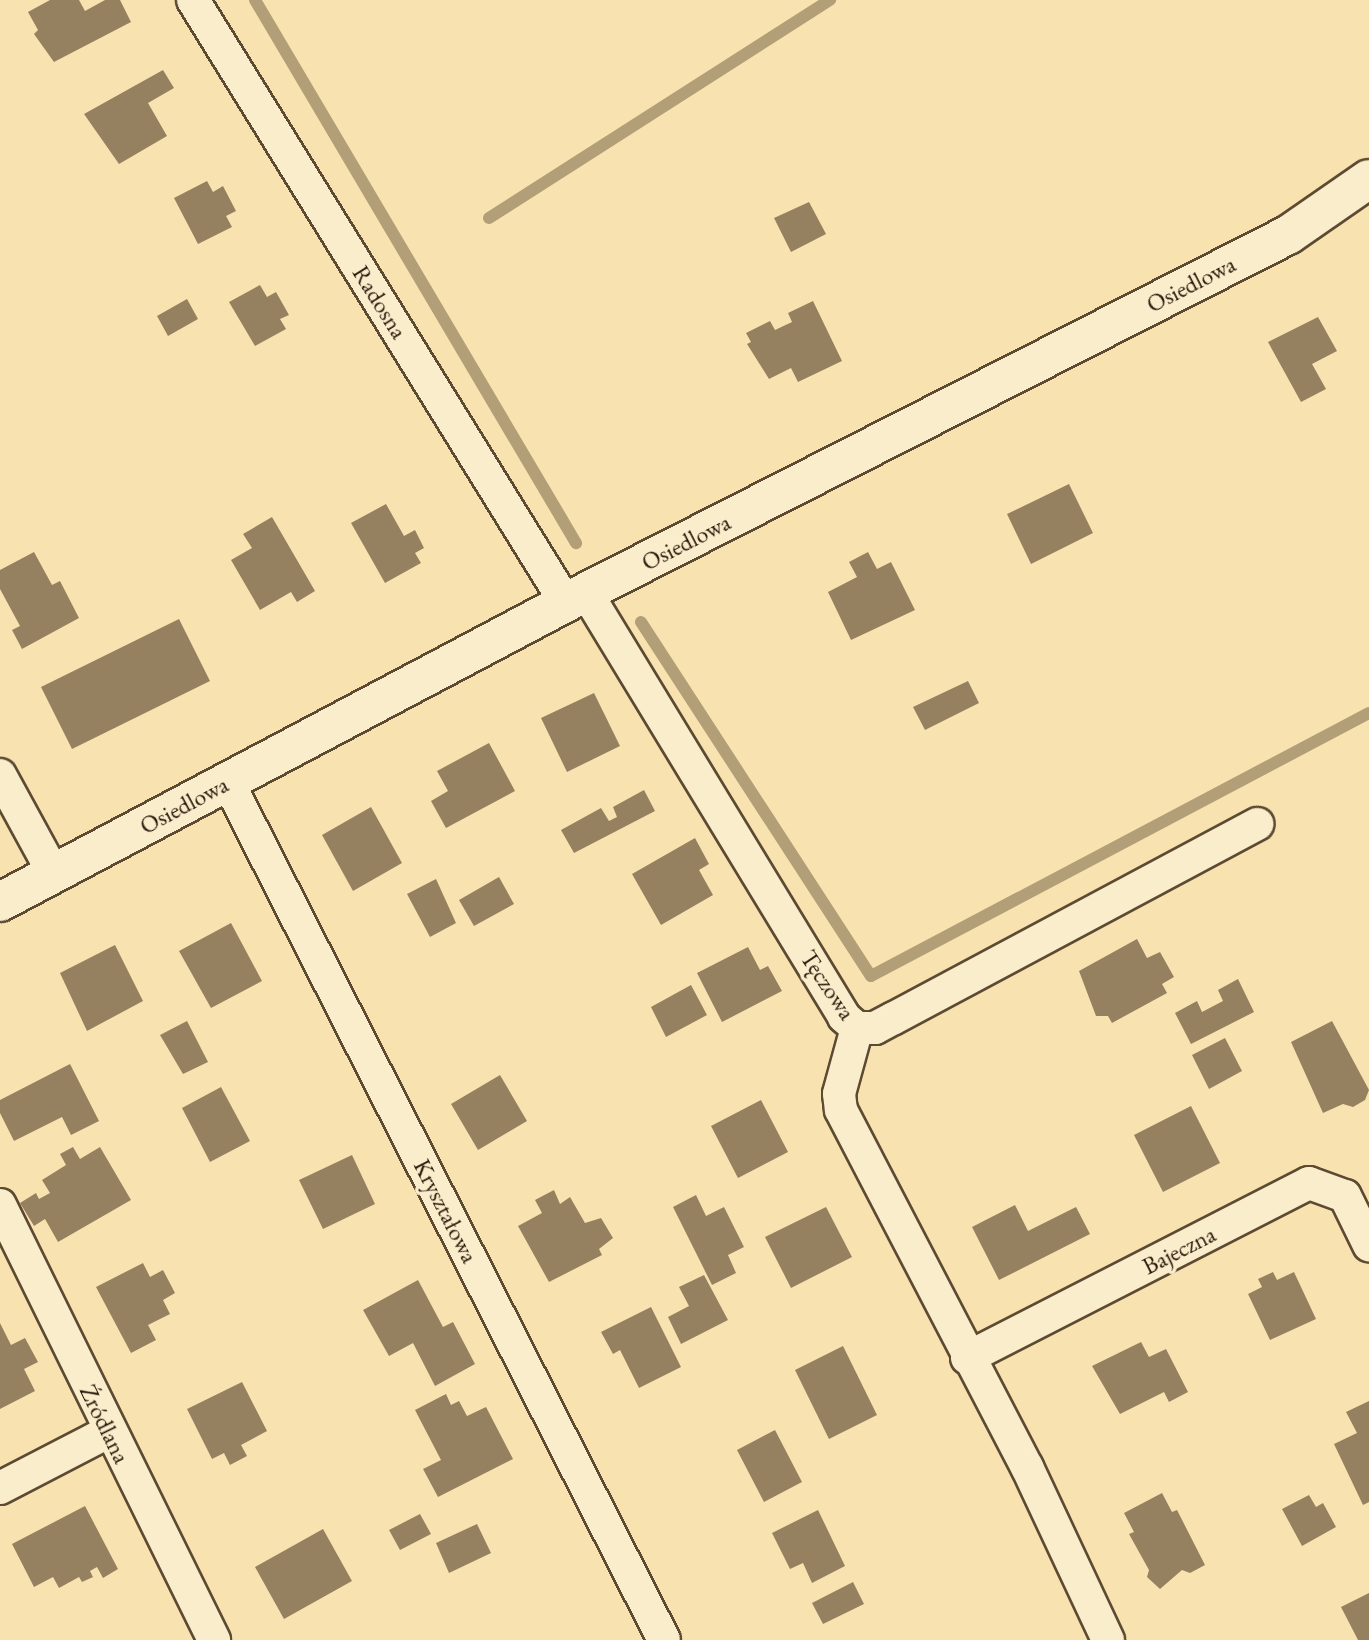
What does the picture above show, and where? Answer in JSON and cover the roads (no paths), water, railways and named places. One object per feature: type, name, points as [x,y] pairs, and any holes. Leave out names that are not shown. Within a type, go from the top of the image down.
[{"type":"street","name":"Radosna","points":[[193,0],[576,598]]},
{"type":"street","name":"Osiedlowa","points":[[0,902],[576,598],[1288,235],[1369,179]]},
{"type":"street","name":"Tęczowa","points":[[576,598],[844,1017],[857,1028],[876,1028],[1258,824]]},
{"type":"street","points":[[0,775],[54,874]]},
{"type":"street","name":"Kryształowa","points":[[228,782],[664,1640]]},
{"type":"street","points":[[857,1028],[839,1094],[841,1110],[967,1358],[1027,1467],[1108,1640]]},
{"type":"street","name":"Bajeczna","points":[[967,1358],[1309,1183],[1345,1196],[1369,1245]]},
{"type":"street","name":"Źródlana","points":[[0,1205],[108,1432],[215,1640]]},
{"type":"street","points":[[0,1488],[108,1432]]},
{"type":"waterway","points":[[255,0],[576,543]]},
{"type":"waterway","points":[[489,218],[830,0]]},
{"type":"waterway","points":[[641,622],[871,976],[1369,713]]}]
